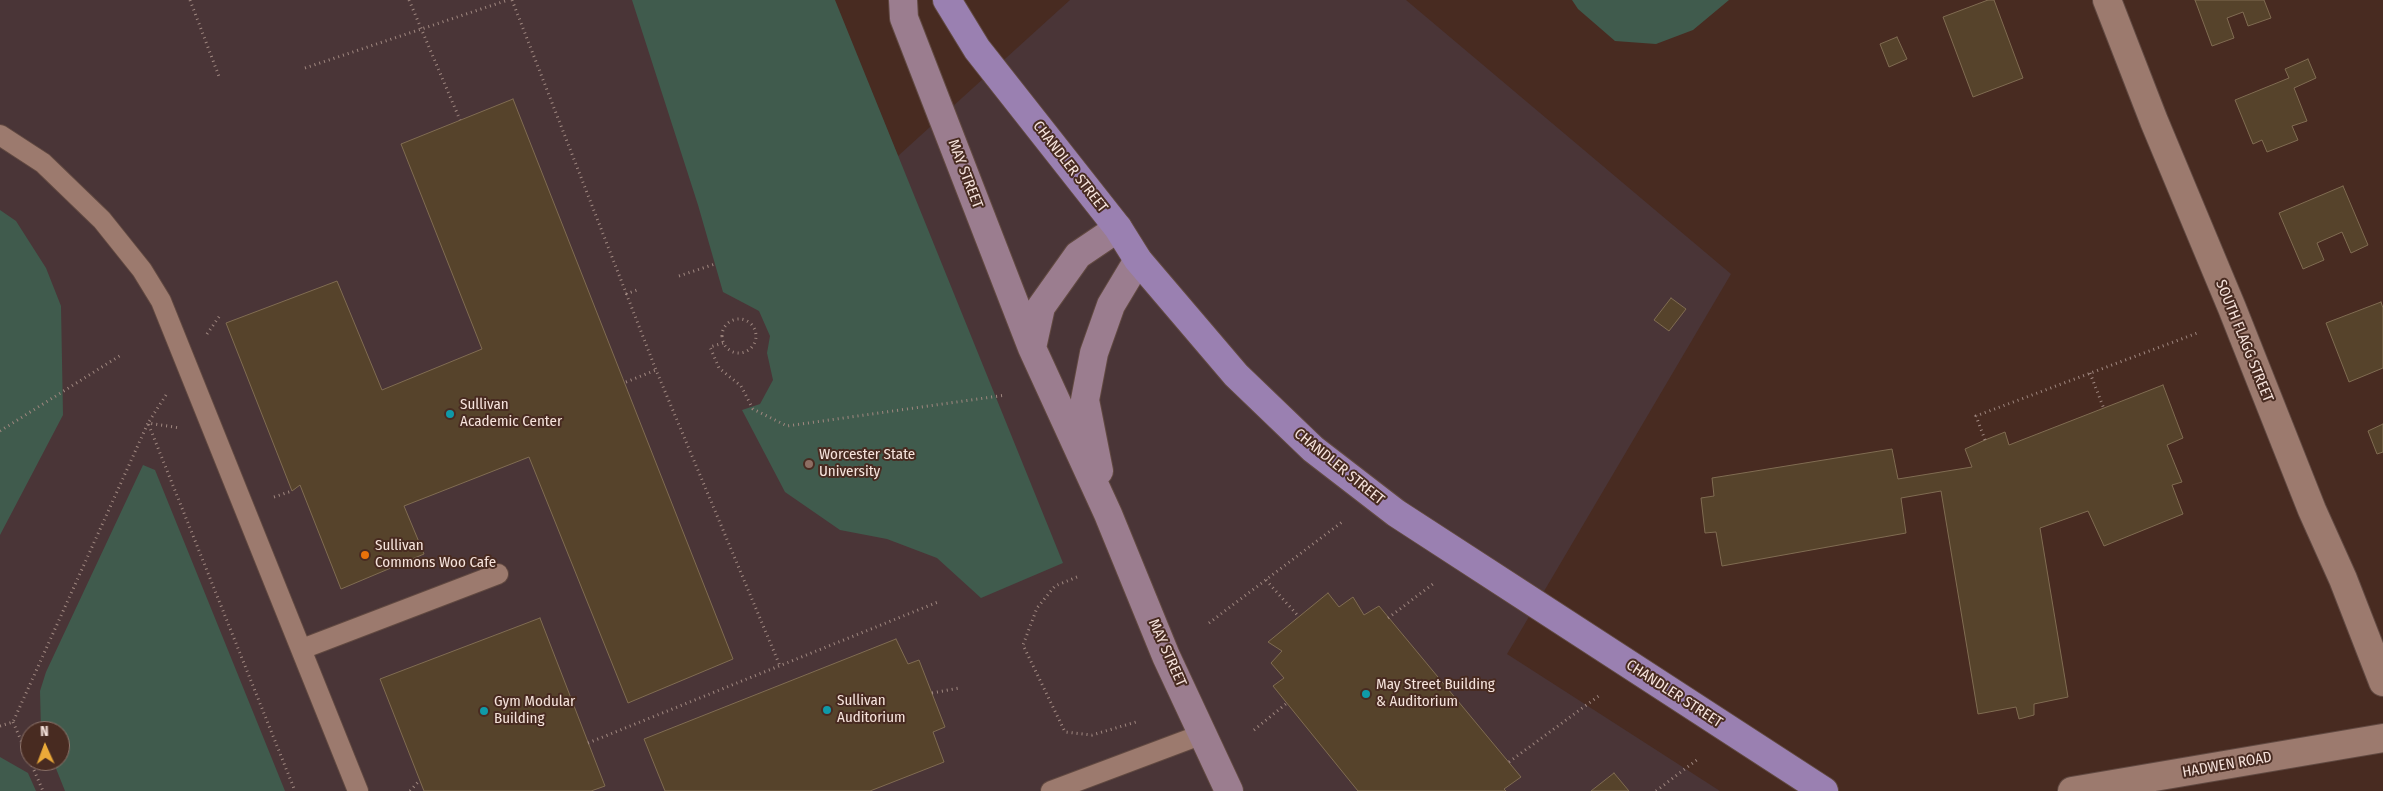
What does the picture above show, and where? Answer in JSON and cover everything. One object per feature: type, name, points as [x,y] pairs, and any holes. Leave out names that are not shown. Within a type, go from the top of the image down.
[{"type":"main road","name":"CHANDLER STREET","points":[[947,0],[977,49],[1118,228],[1138,260],[1236,375],[1313,449],[1396,513],[1824,791]]},
{"type":"street","name":"MAY STREET","points":[[903,0],[904,18],[1032,348],[1108,514],[1166,656],[1229,791]]},
{"type":"street","name":"SOUTH FLAGG STREET","points":[[2107,0],[2154,121],[2232,308],[2383,682]]},
{"type":"street","points":[[1032,348],[1041,307],[1078,255],[1118,228]]},
{"type":"street","name":"MAY STREET","points":[[1108,514],[1085,400],[1094,353],[1111,305],[1138,260]]},
{"type":"street","name":"HADWEN ROAD","points":[[2072,791],[2383,738]]},
{"type":"lane","points":[[0,135],[43,163],[102,220],[142,270],[161,301],[358,791]]},
{"type":"lane","points":[[302,649],[498,574]]},
{"type":"lane","points":[[1051,791],[1203,734]]},
{"type":"path","points":[[190,0],[220,79]]},
{"type":"path","points":[[409,0],[460,120]]},
{"type":"path","points":[[305,68],[508,0]]},
{"type":"path","points":[[512,0],[656,370],[780,666]]},
{"type":"path","points":[[679,276],[715,264]]},
{"type":"path","points":[[626,294],[637,290]]},
{"type":"path","points":[[735,320],[746,321],[756,333],[754,344],[742,354],[731,351],[723,343],[722,331],[725,326],[735,320]]},
{"type":"path","points":[[1985,440],[1976,416],[2200,332]]},
{"type":"path","points":[[723,343],[710,347],[719,368],[741,386],[753,409],[787,426],[1006,395]]},
{"type":"path","points":[[0,431],[121,355]]},
{"type":"path","points":[[626,382],[656,370]]},
{"type":"path","points":[[2090,373],[2104,409]]},
{"type":"path","points":[[148,423],[214,433]]},
{"type":"path","points":[[20,738],[13,722],[148,423]]},
{"type":"path","points":[[148,423],[295,791]]},
{"type":"path","points":[[270,488],[274,498],[292,491]]},
{"type":"path","points":[[1209,623],[1342,522]]},
{"type":"path","points":[[1077,577],[1055,586],[1037,608],[1023,645],[1065,732],[1092,735],[1136,722]]},
{"type":"path","points":[[1266,580],[1299,617]]},
{"type":"path","points":[[1388,618],[1433,584]]},
{"type":"path","points":[[588,743],[938,602]]},
{"type":"path","points":[[932,693],[959,688]]},
{"type":"path","points":[[1509,762],[1600,695]]},
{"type":"path","points":[[1254,730],[1287,703]]},
{"type":"path","points":[[0,726],[13,722]]},
{"type":"path","points":[[1656,791],[1698,759]]},
{"type":"path","points":[[34,771],[43,791]]},
{"type":"path","points":[[410,791],[420,780]]},
{"type":"shaded area","name":"Worcester State University","points":[[0,0],[834,0],[898,156],[1070,0],[1406,0],[1731,274],[1507,654],[1720,791],[0,791]]},
{"type":"green space","points":[[632,0],[835,0],[1063,563],[981,598],[937,558],[887,539],[840,530],[785,492],[742,410],[760,404],[773,380],[767,353],[770,336],[759,311],[723,292],[698,205]]},
{"type":"green space","points":[[1572,0],[1729,0],[1693,30],[1656,44],[1615,41],[1578,9]]},
{"type":"green space","points":[[0,210],[16,221],[46,268],[61,306],[63,415],[0,535]]},
{"type":"green space","points":[[143,465],[155,470],[285,791],[65,791],[57,771],[70,771],[70,721],[41,721],[40,691],[46,672]]},
{"type":"green space","points":[[0,757],[20,768],[20,771],[28,773],[36,791],[0,791]]},
{"type":"building","points":[[1988,0],[1994,0],[2023,78],[1973,97],[1943,17]]},
{"type":"building","points":[[2195,0],[2264,0],[2271,18],[2248,26],[2243,12],[2227,18],[2234,38],[2212,46]]},
{"type":"building","points":[[1897,37],[1907,59],[1889,67],[1880,44]]},
{"type":"building","points":[[2308,59],[2316,78],[2294,88],[2307,121],[2292,126],[2298,140],[2267,152],[2262,140],[2253,144],[2235,100],[2289,78],[2285,69]]},
{"type":"building","name":"Sullivan Academic Center","points":[[513,99],[733,659],[628,703],[529,457],[404,506],[424,554],[341,589],[300,485],[292,491],[226,323],[337,281],[382,390],[482,349],[401,144]]},
{"type":"building","points":[[2343,186],[2368,245],[2351,253],[2342,232],[2317,243],[2324,260],[2303,269],[2279,213]]},
{"type":"building","points":[[1671,298],[1686,309],[1669,331],[1654,320]]},
{"type":"building","points":[[2381,302],[2383,308],[2383,368],[2349,382],[2326,323]]},
{"type":"building","points":[[2163,385],[2183,438],[2167,445],[2182,482],[2172,485],[2183,514],[2104,546],[2088,511],[2040,528],[2068,697],[2034,704],[2034,715],[2019,719],[2016,707],[1978,714],[1941,491],[1901,498],[1906,533],[1722,566],[1716,532],[1705,533],[1701,498],[1714,496],[1712,478],[1892,449],[1898,479],[1972,467],[1965,449],[1985,440],[2005,432],[2009,445]]},
{"type":"building","points":[[2383,424],[2383,452],[2377,454],[2368,431]]},
{"type":"building","name":"May Street Building & Auditorium","points":[[1328,593],[1339,607],[1353,597],[1364,615],[1379,606],[1521,777],[1504,789],[1506,791],[1358,791],[1273,686],[1284,678],[1271,663],[1282,651],[1268,642]]},
{"type":"building","name":"Gym Modular Building","points":[[540,618],[605,786],[591,791],[424,791],[380,679]]},
{"type":"building","name":"Sullivan Auditorium","points":[[896,639],[908,664],[919,660],[945,727],[933,732],[944,762],[870,791],[665,791],[644,739]]},
{"type":"building","points":[[1614,773],[1629,791],[1591,791]]},
{"type":"place","name":"Sullivan Academic Center","points":[[450,414]]},
{"type":"place","name":"Worcester State University","points":[[809,464]]},
{"type":"place","name":"Sullivan Commons Woo Cafe","points":[[365,555]]},
{"type":"place","name":"May Street Building & Auditorium","points":[[1366,694]]},
{"type":"place","name":"Sullivan Auditorium","points":[[827,710]]},
{"type":"place","name":"Gym Modular Building","points":[[484,711]]}]
